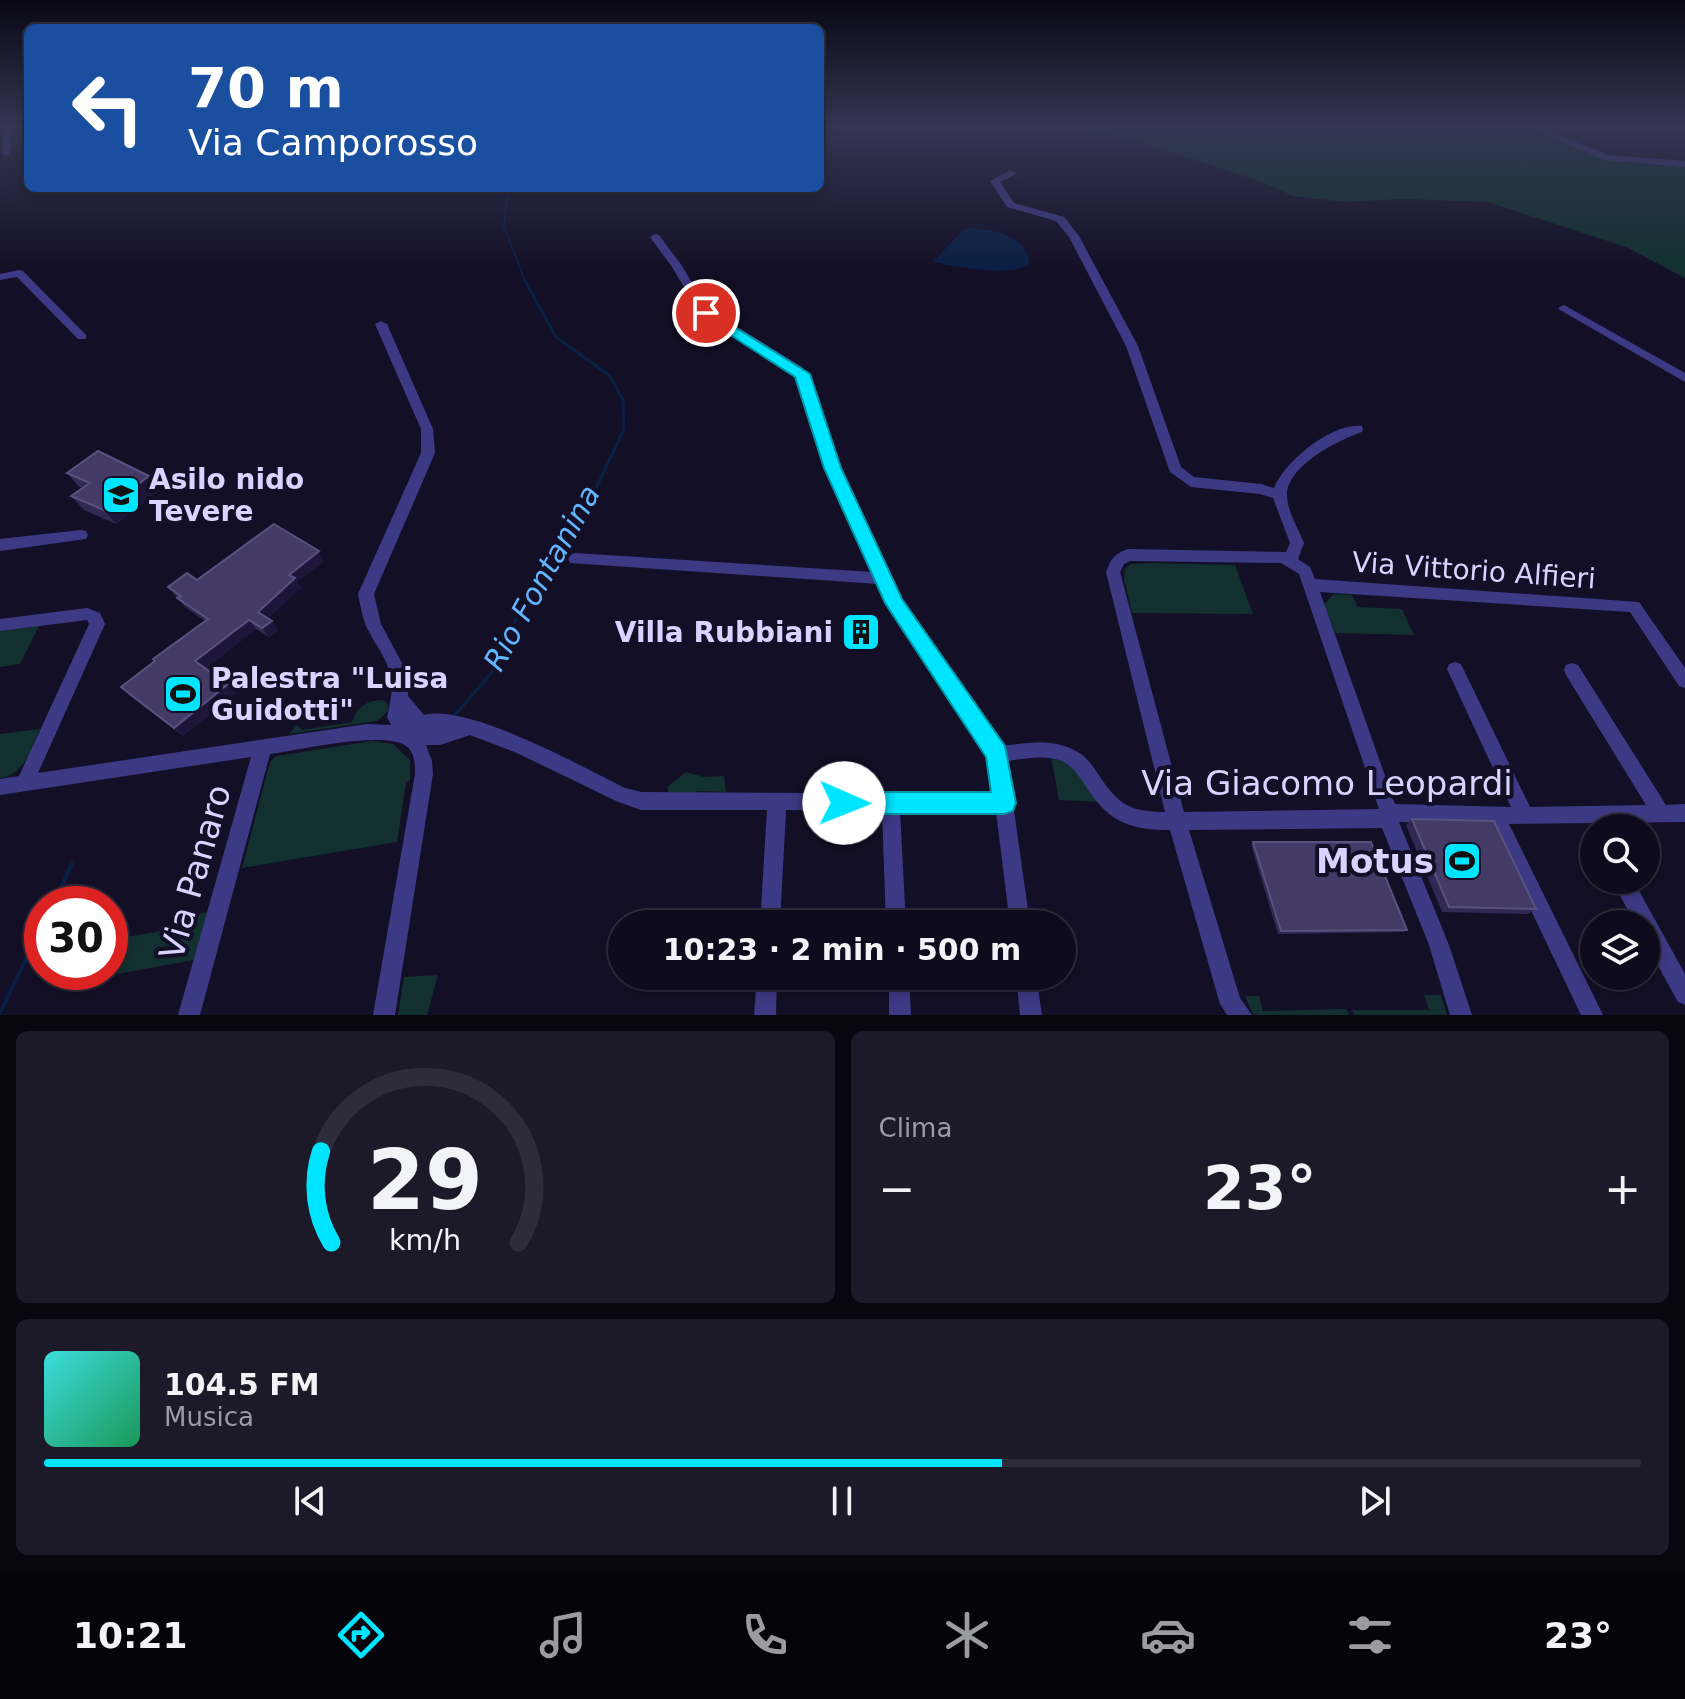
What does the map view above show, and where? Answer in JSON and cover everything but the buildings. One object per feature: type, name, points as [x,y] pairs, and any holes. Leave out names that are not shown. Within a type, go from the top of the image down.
[{"type":"street","points":[[1006,175],[995,181],[1010,205],[1060,219],[1074,236],[1132,346],[1175,469],[1181,477],[1191,482],[1261,489],[1279,495]]},
{"type":"street","points":[[655,237],[706,313],[802,374],[832,468],[895,603],[997,754],[1018,910]]},
{"type":"street","points":[[0,277],[19,273],[82,337]]},
{"type":"street","points":[[1564,308],[1685,378]]},
{"type":"street","points":[[381,324],[427,429],[426,459],[366,594],[369,617],[397,665],[401,700],[395,717],[423,756],[422,794],[384,1015]]},
{"type":"street","points":[[1290,559],[1297,543],[1279,495],[1288,476],[1321,444],[1342,432],[1357,429]]},
{"type":"street","points":[[0,545],[81,535]]},
{"type":"street","points":[[1233,1011],[1177,822],[1114,565],[1122,557],[1275,556],[1290,559],[1305,571],[1389,813],[1389,821],[1439,945],[1461,1015]]},
{"type":"street","points":[[575,559],[883,578]]},
{"type":"street","name":"Via Vittorio Alfieri","points":[[1310,585],[1634,606],[1679,672]]},
{"type":"street","points":[[0,625],[87,614],[95,617],[96,628],[24,784]]},
{"type":"street","points":[[1455,669],[1525,816]]},
{"type":"street","points":[[1572,670],[1661,813]]},
{"type":"street","points":[[0,787],[367,732],[440,737],[460,726],[497,734],[622,795],[641,801],[1004,803]]},
{"type":"street","points":[[423,756],[460,726]]},
{"type":"street","name":"Via Panaro","points":[[189,1015],[263,747]]},
{"type":"street","name":"Via Giacomo Leopardi","points":[[997,754],[1038,750],[1064,753],[1075,759],[1107,801],[1126,815],[1141,821],[1379,820],[1389,813],[1525,816],[1685,813]]},
{"type":"street","points":[[771,910],[777,802]]},
{"type":"street","points":[[891,804],[895,910]]},
{"type":"street","points":[[1501,827],[1592,1015]]},
{"type":"street","points":[[1630,894],[1685,995]]},
{"type":"street","points":[[765,1015],[766,990]]},
{"type":"street","points":[[899,990],[900,1015]]},
{"type":"street","points":[[1028,990],[1031,1015]]},
{"type":"green space","points":[[1242,175],[1685,175],[1685,278],[1626,247],[1488,202],[1402,199],[1345,202],[1293,196]]},
{"type":"green space","points":[[1130,564],[1235,565],[1253,614],[1132,613],[1124,579],[1125,569]]},
{"type":"green space","points":[[1334,594],[1352,595],[1358,607],[1402,609],[1414,635],[1335,633],[1324,604]]},
{"type":"green space","points":[[39,626],[20,664],[0,667],[0,631]]},
{"type":"green space","points":[[384,700],[388,711],[377,721],[289,734],[297,725],[302,730],[352,722],[363,705]]},
{"type":"green space","points":[[40,729],[21,766],[9,776],[0,778],[0,734]]},
{"type":"green space","points":[[372,741],[393,744],[410,760],[410,780],[406,783],[397,842],[242,868],[270,762],[276,756]]},
{"type":"green space","points":[[1051,757],[1067,761],[1101,802],[1059,800]]},
{"type":"green space","points":[[686,772],[704,777],[724,776],[726,792],[696,791],[695,795],[668,792],[668,786]]},
{"type":"green space","points":[[207,912],[194,960],[128,972],[128,937],[178,928],[182,917]]},
{"type":"green space","points":[[438,975],[427,1015],[398,1015],[404,977]]},
{"type":"green space","points":[[1424,995],[1441,995],[1447,1015],[1354,1015],[1352,1010],[1429,1010]]},
{"type":"green space","points":[[1245,996],[1259,996],[1263,1011],[1346,1009],[1349,1015],[1253,1015]]},
{"type":"water","points":[[963,230],[998,232],[1017,241],[1028,255],[1029,265],[994,271],[933,262]]},
{"type":"waterway","name":"Rio Fontanina","points":[[508,192],[504,227],[526,282]]},
{"type":"waterway","name":"Rio Fontanina","points":[[455,715],[505,657],[519,609],[537,590],[599,482],[624,429],[623,400],[610,376],[556,337],[526,282]]},
{"type":"waterway","name":"Rio Fontanina","points":[[453,717],[456,713]]},
{"type":"waterway","points":[[62,886],[72,864]]},
{"type":"waterway","points":[[0,1013],[24,963]]},
{"type":"place","name":"Asilo nido Tevere","points":[[121,495]]},
{"type":"place","name":"Villa Rubbiani","points":[[861,632]]},
{"type":"place","name":"Palestra \"Luisa Guidotti\"","points":[[183,694]]},
{"type":"place","name":"Motus","points":[[1462,861]]},
{"type":"route","points":[[706,313],[798,370],[806,380],[832,468],[895,603],[997,754],[1004,803],[844,803]]}]
